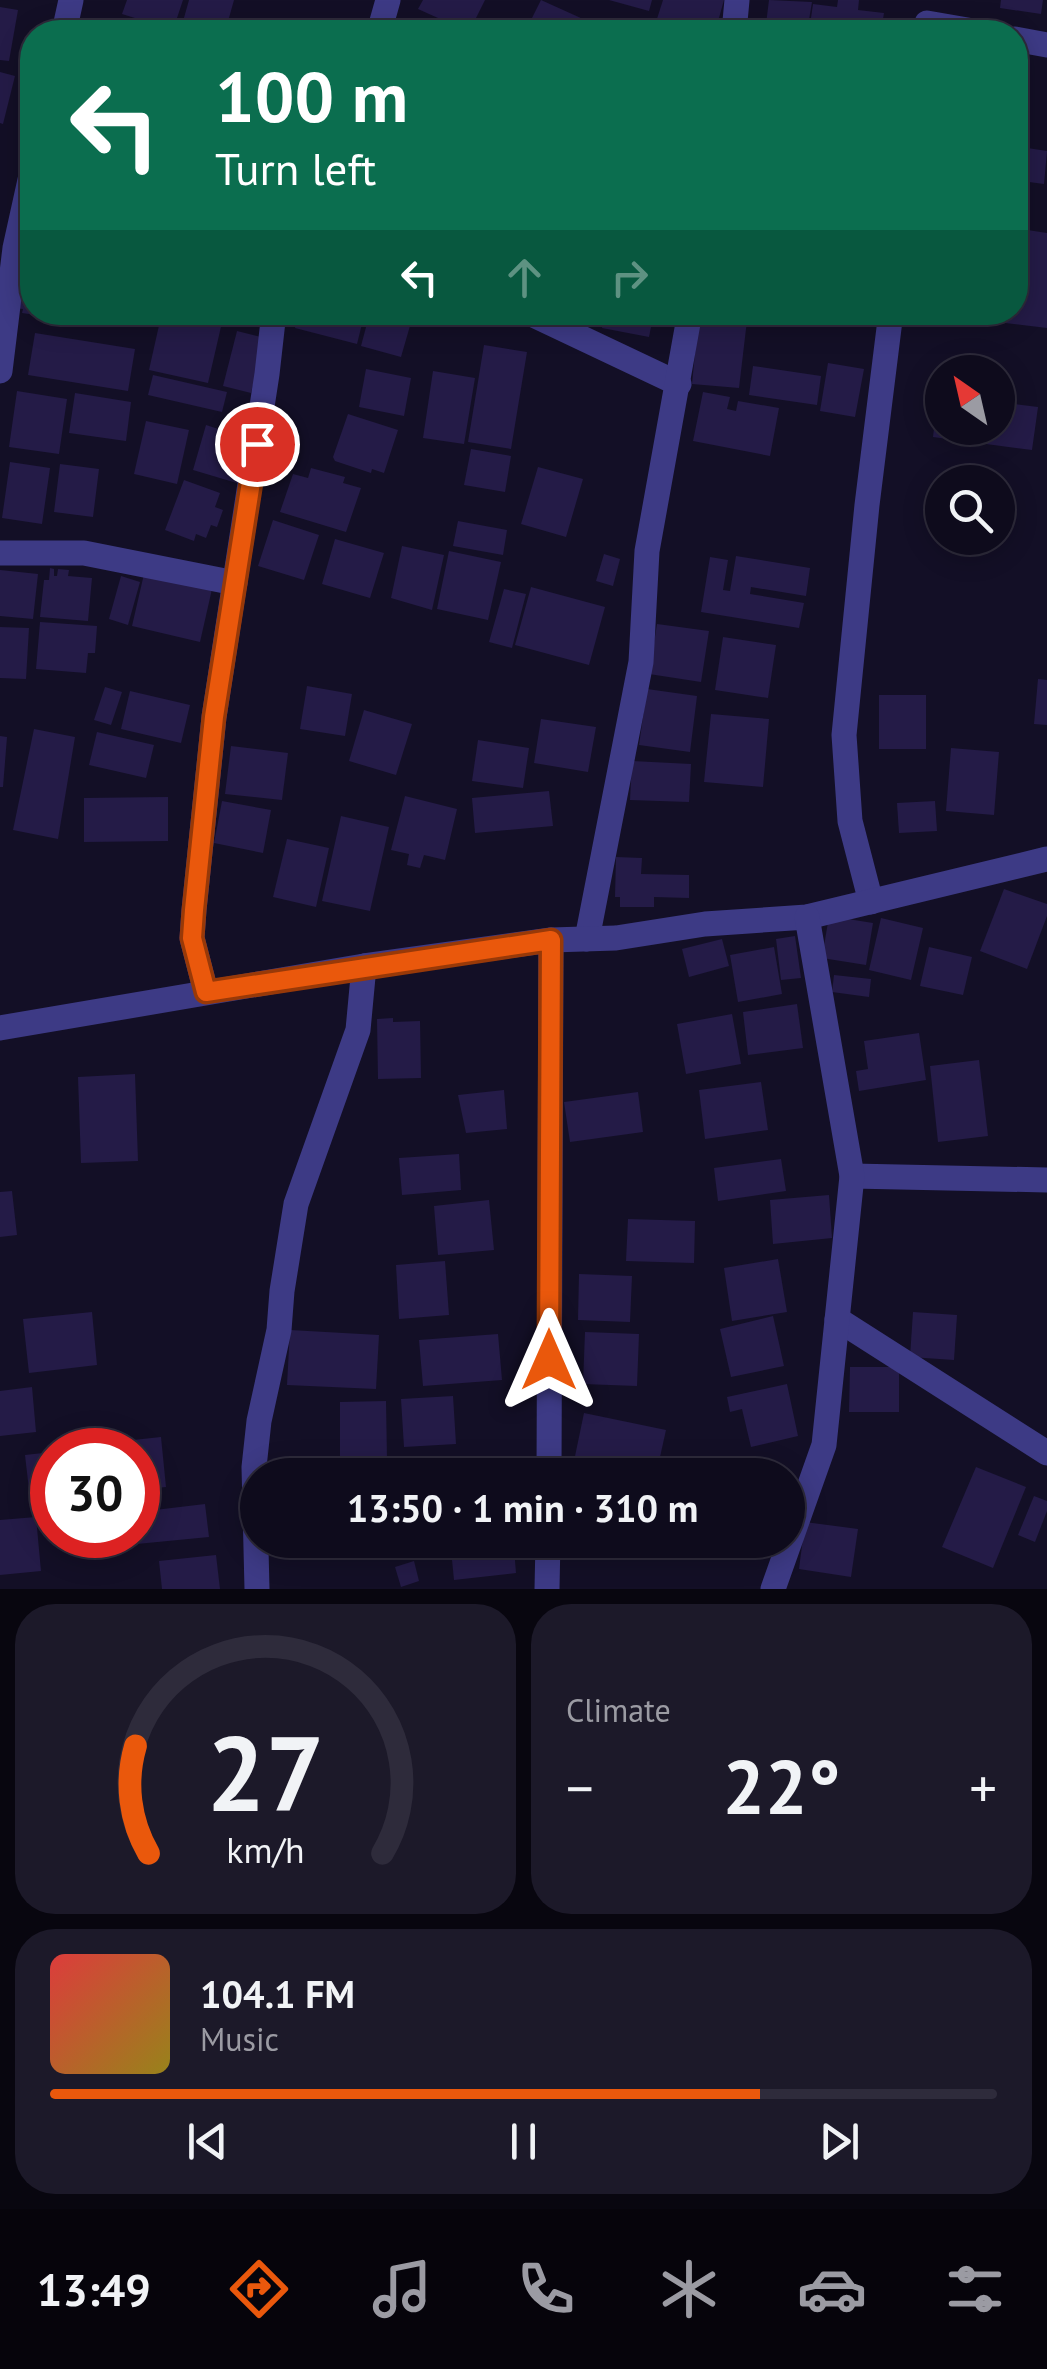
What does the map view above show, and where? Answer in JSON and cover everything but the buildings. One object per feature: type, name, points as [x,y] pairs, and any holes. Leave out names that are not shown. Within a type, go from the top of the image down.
[{"type":"street","points":[[0,371],[20,225]]},
{"type":"street","points":[[206,992],[192,938],[194,910],[214,717],[272,325]]},
{"type":"street","points":[[554,325],[678,384]]},
{"type":"street","points":[[587,939],[642,662],[647,551],[688,325]]},
{"type":"street","points":[[870,902],[850,821],[844,735],[890,325]]},
{"type":"street","points":[[0,552],[84,553],[235,583]]},
{"type":"street","points":[[0,1028],[364,966],[551,940],[616,938],[705,924],[807,917],[1047,859]]},
{"type":"street","points":[[773,1589],[824,1444],[852,1176],[807,917]]},
{"type":"street","points":[[549,1458],[551,940]]},
{"type":"street","points":[[256,1589],[254,1467],[279,1330],[296,1204],[358,1030],[364,966]]},
{"type":"street","points":[[852,1176],[1047,1180]]},
{"type":"street","points":[[837,1319],[1047,1452]]},
{"type":"street","points":[[547,1589],[548,1558]]},
{"type":"route","points":[[257,444],[214,717],[194,910],[192,938],[206,992],[551,940],[549,1360]]}]
